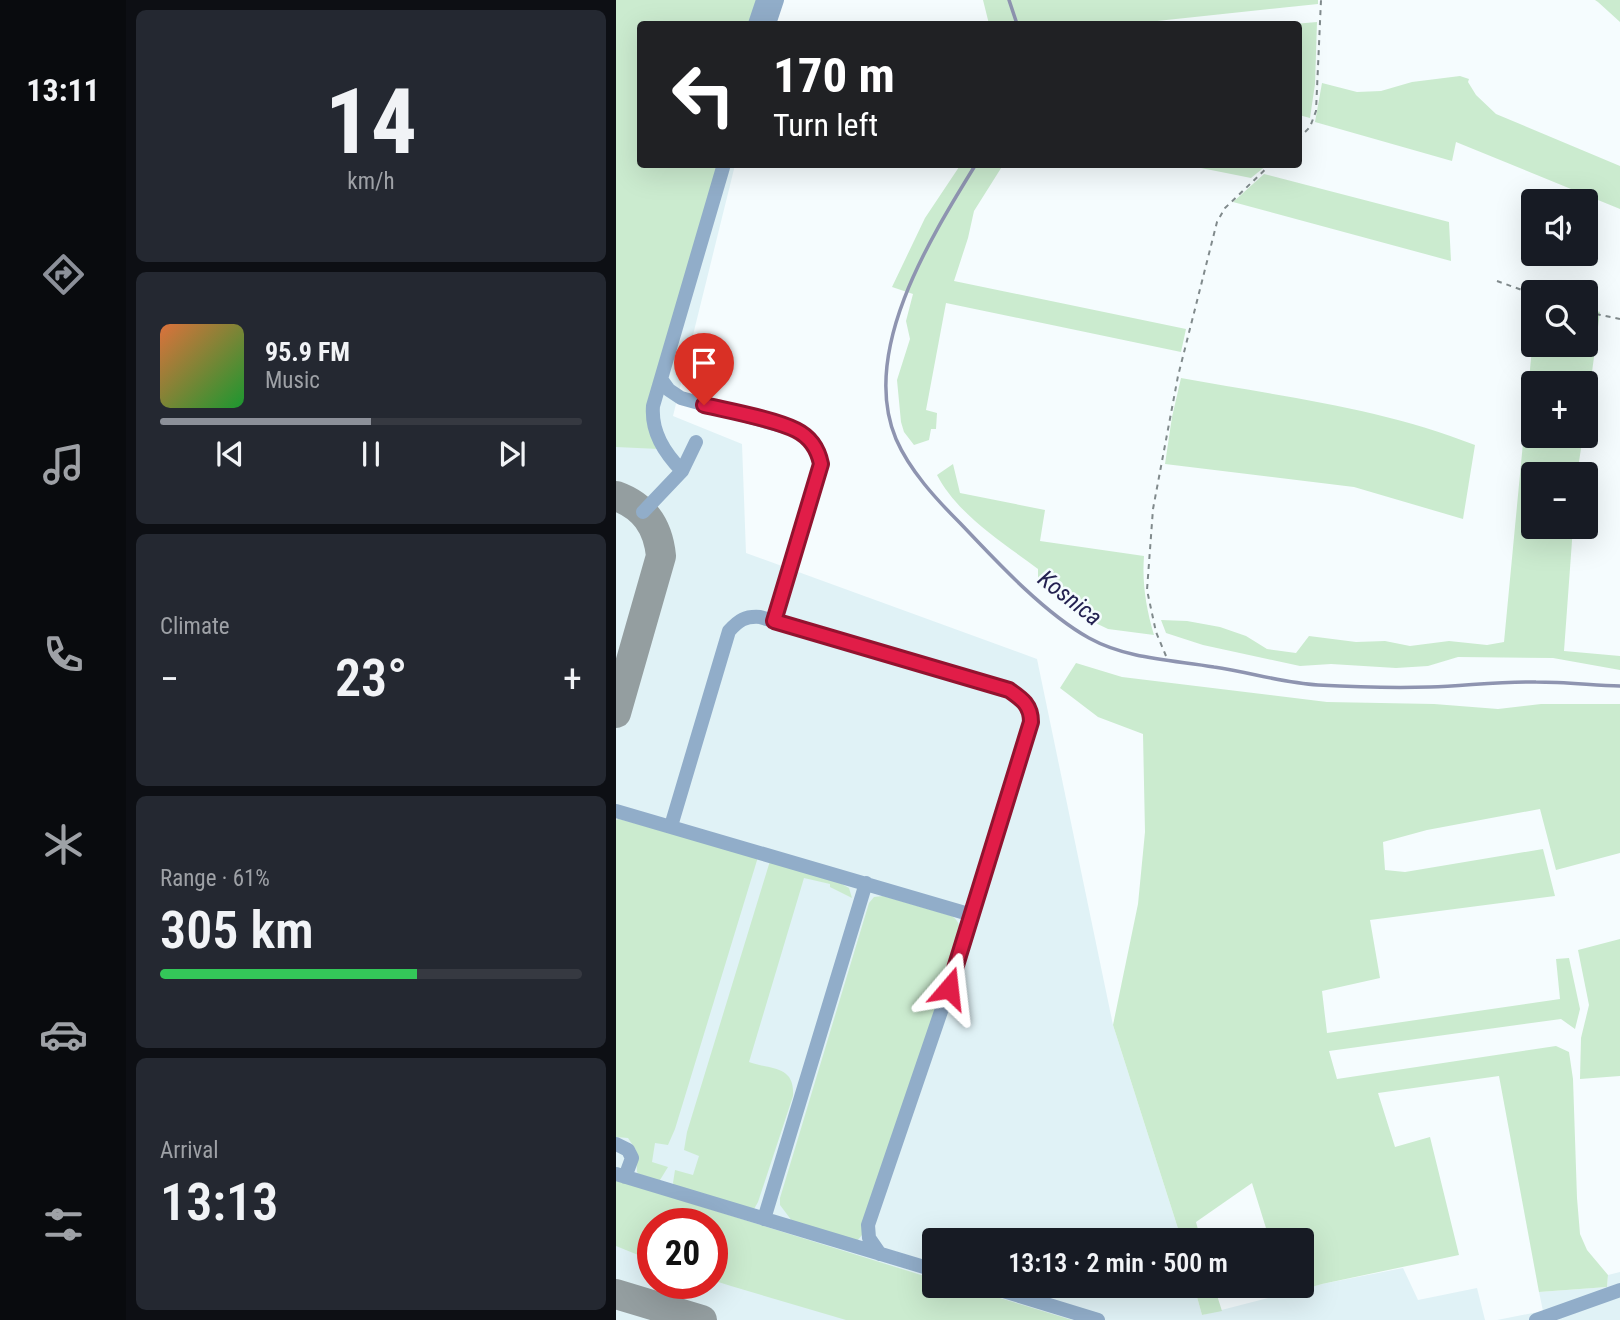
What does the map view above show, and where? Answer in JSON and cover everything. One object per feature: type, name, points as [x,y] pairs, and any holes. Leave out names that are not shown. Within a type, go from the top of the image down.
[{"type":"lane","points":[[756,21],[763,0]]},
{"type":"lane","points":[[770,21],[776,0]]},
{"type":"lane","points":[[682,471],[673,462],[655,433],[653,406],[723,168]]},
{"type":"lane","points":[[661,379],[669,390],[681,398],[796,430],[818,451],[821,464],[774,621]]},
{"type":"lane","points":[[643,512],[682,471],[696,442]]},
{"type":"lane","points":[[671,826],[729,631],[748,616],[774,621],[1009,690],[1027,704],[1031,711],[1031,722],[949,988],[869,1225],[869,1238],[880,1254]]},
{"type":"lane","points":[[616,811],[972,915]]},
{"type":"lane","points":[[764,1219],[866,883]]},
{"type":"lane","points":[[616,1144],[628,1150],[632,1158],[621,1175],[922,1266]]},
{"type":"lane","points":[[1536,1320],[1620,1290]]},
{"type":"lane","points":[[1026,1298],[1098,1320]]},
{"type":"path","points":[[1302,135],[1310,127],[1315,111],[1321,0]]},
{"type":"path","points":[[1166,656],[1151,610],[1147,575],[1157,485],[1178,376],[1217,222],[1225,208],[1267,168]]},
{"type":"path","points":[[1497,281],[1521,290]]},
{"type":"path","points":[[1598,314],[1620,319]]},
{"type":"shaded area","points":[[616,0],[637,21],[637,168],[734,168],[673,416],[742,444],[746,553],[1037,659],[1113,1025],[1178,1228],[922,1228],[922,1298],[1197,1298],[1202,1315],[1268,1298],[1314,1298],[1314,1286],[1403,1268],[1418,1300],[1477,1288],[1485,1320],[616,1320]]},
{"type":"shaded area","points":[[1620,1272],[1620,1320],[1497,1320],[1543,1311],[1539,1292],[1607,1287],[1608,1275]]},
{"type":"green space","points":[[616,0],[758,0],[752,21],[637,21],[637,168],[718,168],[649,405],[659,449],[616,447]]},
{"type":"green space","points":[[983,0],[1318,0],[1318,4],[1157,21],[988,21]]},
{"type":"green space","points":[[1595,0],[1620,0],[1620,22],[1598,2]]},
{"type":"green space","points":[[1317,22],[1315,84],[1310,118],[1302,116],[1302,23]]},
{"type":"green space","points":[[1460,76],[1469,79],[1468,82],[1476,95],[1496,114],[1620,166],[1620,209],[1598,200],[1598,189],[1571,189],[1456,142],[1452,161],[1315,122],[1322,83],[1357,92],[1381,91],[1412,82]]},
{"type":"green space","points":[[958,168],[1001,168],[974,211],[954,281],[1186,329],[1181,352],[946,303],[926,410],[937,413],[936,429],[931,429],[929,440],[914,445],[904,432],[901,422],[897,380],[910,339],[906,321],[913,294],[892,287],[925,218]]},
{"type":"green space","points":[[1201,168],[1263,168],[1251,178]]},
{"type":"green space","points":[[1264,174],[1449,222],[1451,261],[1233,202]]},
{"type":"green space","points":[[1531,357],[1594,357],[1592,371],[1530,371]]},
{"type":"green space","points":[[1181,378],[1367,412],[1440,432],[1475,445],[1463,519],[1354,487],[1165,464]]},
{"type":"green space","points":[[1523,448],[1581,448],[1579,462],[1521,462]]},
{"type":"green space","points":[[953,464],[960,493],[1045,510],[1040,541],[1144,556],[1145,596],[1154,635],[1108,629],[1079,615],[1038,583],[1038,569],[982,527],[946,489],[937,475]]},
{"type":"green space","points":[[1521,464],[1521,539],[1572,539],[1564,651],[1620,656],[1620,670],[1553,658],[1458,657],[1428,666],[1396,668],[1331,664],[1300,666],[1203,645],[1166,633],[1161,620],[1220,627],[1246,636],[1267,649],[1296,653],[1309,636],[1356,642],[1385,641],[1410,646],[1449,641],[1487,645],[1504,642]]},
{"type":"green space","points":[[1076,663],[1122,677],[1327,702],[1434,704],[1498,709],[1541,704],[1620,704],[1620,853],[1556,870],[1540,809],[1427,830],[1383,842],[1385,870],[1405,872],[1543,849],[1555,896],[1370,920],[1380,978],[1322,991],[1327,1033],[1560,999],[1556,959],[1569,958],[1580,1009],[1575,1029],[1561,1019],[1329,1051],[1337,1079],[1556,1046],[1569,1052],[1573,1079],[1580,1234],[1587,1250],[1608,1275],[1607,1287],[1539,1292],[1499,1076],[1378,1093],[1395,1147],[1430,1137],[1459,1255],[1314,1286],[1314,1228],[1266,1228],[1252,1183],[1196,1222],[1198,1228],[1178,1228],[1113,1025],[1138,904],[1145,832],[1143,734],[1098,717],[1060,688]]},
{"type":"green space","points":[[616,820],[758,857],[675,1129],[668,1145],[655,1143],[652,1162],[668,1167],[660,1180],[654,1183],[642,1178],[637,1172],[636,1150],[628,1138],[616,1137]]},
{"type":"green space","points":[[770,861],[840,883],[849,888],[852,898],[830,887],[830,884],[804,878],[749,1062],[780,1070],[786,1074],[793,1086],[793,1096],[754,1209],[676,1190],[673,1183],[675,1170],[693,1175],[699,1156],[684,1150],[687,1132]]},
{"type":"green space","points":[[883,896],[952,916],[958,923],[959,937],[862,1235],[857,1241],[792,1221],[780,1205],[780,1198],[869,903],[874,897]]},
{"type":"green space","points":[[1620,939],[1620,1076],[1580,1079],[1581,1038],[1589,1005],[1578,950]]},
{"type":"green space","points":[[616,1180],[706,1208],[637,1208],[637,1255],[616,1246]]},
{"type":"green space","points":[[728,1215],[922,1275],[922,1298],[1000,1298],[1072,1320],[846,1320],[728,1285]]},
{"type":"green space","points":[[1197,1298],[1218,1298],[1222,1311],[1202,1315]]},
{"type":"waterway","name":"Kosnica","points":[[1009,0],[1016,21]]},
{"type":"waterway","name":"Kosnica","points":[[974,168],[939,225],[905,296],[893,333],[887,369],[887,405],[896,439],[924,484],[1005,569],[1055,615],[1089,638],[1119,650],[1150,658],[1305,684],[1416,687],[1557,682],[1620,686]]},
{"type":"taxiway","points":[[616,496],[642,511],[657,535],[661,556],[616,713]]},
{"type":"taxiway","points":[[616,1294],[702,1320]]},
{"type":"route","points":[[704,405],[796,430],[818,451],[821,464],[774,621],[1009,690],[1027,704],[1031,711],[1031,722],[949,988]]}]
